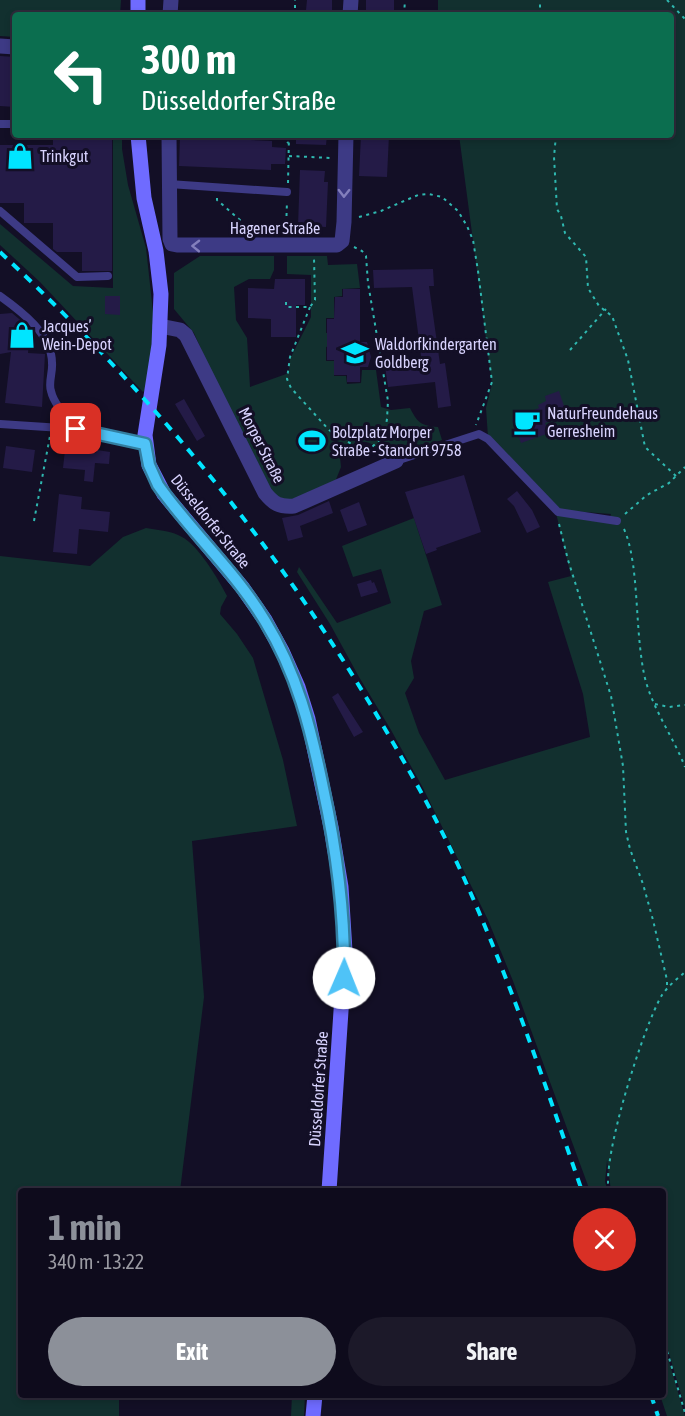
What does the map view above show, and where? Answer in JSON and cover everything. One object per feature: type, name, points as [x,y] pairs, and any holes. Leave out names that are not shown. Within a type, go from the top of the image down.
[{"type":"main road","points":[[138,138],[144,198],[159,267],[161,294],[156,370],[145,444]]},
{"type":"main road","name":"Düsseldorfer Straße","points":[[145,444],[149,465],[164,494],[232,574],[265,620],[289,667],[312,734],[337,858],[345,929],[344,978],[329,1188]]},
{"type":"main road","points":[[314,1416],[315,1398]]},
{"type":"street","points":[[169,138],[169,184]]},
{"type":"street","name":"Hagener Straße","points":[[169,184],[170,239],[177,245],[337,245],[342,241],[344,222],[346,138]]},
{"type":"street","name":"Morper Straße","points":[[160,326],[180,330],[186,335],[265,493],[274,504],[284,507],[294,506],[390,463]]},
{"type":"lane","points":[[169,184],[287,192]]},
{"type":"lane","points":[[0,211],[77,277],[108,276]]},
{"type":"lane","points":[[0,296],[24,314],[45,340],[53,361],[50,390],[56,403],[76,429]]},
{"type":"lane","points":[[0,424],[76,429],[145,444]]},
{"type":"lane","points":[[472,436],[479,434],[489,439],[558,512],[617,521]]},
{"type":"lane","name":"Morper Straße","points":[[390,463],[472,436]]},
{"type":"path","points":[[295,12],[296,0]]},
{"type":"path","points":[[668,0],[685,19]]},
{"type":"path","points":[[287,12],[303,12]]},
{"type":"path","points":[[286,138],[289,145]]},
{"type":"path","points":[[555,138],[557,209],[565,233],[586,257],[588,288],[599,306],[606,309],[612,316],[628,360],[645,447],[676,476]]},
{"type":"path","points":[[289,156],[345,159]]},
{"type":"path","points":[[218,186],[217,200],[240,220],[239,236]]},
{"type":"path","points":[[344,222],[366,213],[381,211],[418,195],[429,194],[442,197],[458,211],[467,226],[473,240],[478,271],[492,382],[472,436]]},
{"type":"path","points":[[314,246],[315,300],[290,357],[287,379],[291,388],[329,430],[353,445]]},
{"type":"path","points":[[366,256],[388,401],[384,436],[372,447]]},
{"type":"path","points":[[286,302],[286,307],[310,307]]},
{"type":"path","points":[[570,350],[606,309]]},
{"type":"path","points":[[34,521],[51,428]]},
{"type":"path","points":[[685,467],[669,483],[647,495],[617,521],[623,526],[629,541],[645,678],[685,767]]},
{"type":"path","points":[[558,512],[568,560],[606,676],[615,714],[623,766],[630,849],[653,920],[667,989]]},
{"type":"path","points":[[655,704],[669,707],[685,705]]},
{"type":"path","points":[[608,1188],[606,1181],[610,1153],[632,1073],[654,1011],[667,989],[685,972]]},
{"type":"path","points":[[666,1347],[685,1413]]},
{"type":"green space","points":[[0,0],[121,0],[120,12],[12,12],[12,37],[0,36]]},
{"type":"green space","points":[[438,0],[685,0],[685,1408],[666,1343],[666,1188],[611,1188],[607,1160],[605,1182],[607,1188],[589,1188],[513,981],[488,920],[423,788],[330,624],[297,572],[299,567],[337,623],[391,603],[381,569],[353,577],[342,546],[414,518],[442,605],[424,611],[411,661],[414,678],[405,693],[419,733],[445,780],[590,737],[583,694],[548,582],[571,576],[556,513],[610,517],[611,514],[558,510],[488,437],[486,408],[492,384],[459,138],[674,138],[674,12],[438,12]]},
{"type":"green space","points":[[113,138],[122,138],[128,185],[146,248],[155,330],[149,386],[143,392],[40,282],[0,245],[0,224],[73,286],[113,288]]},
{"type":"green space","points":[[200,256],[274,256],[274,270],[270,279],[249,279],[234,287],[236,320],[247,338],[250,387],[289,373],[290,359],[311,317],[311,275],[287,274],[287,256],[327,256],[328,265],[357,264],[360,288],[342,289],[342,296],[334,297],[334,318],[326,318],[326,333],[333,333],[333,346],[326,347],[326,361],[334,361],[334,376],[346,376],[347,384],[361,383],[362,370],[376,370],[381,407],[391,410],[410,408],[420,422],[427,426],[438,427],[442,440],[394,458],[388,458],[370,443],[358,442],[340,457],[341,467],[335,482],[288,501],[274,496],[229,412],[194,333],[174,309],[174,273]]},
{"type":"green space","points":[[146,528],[174,533],[195,547],[219,581],[227,596],[220,614],[253,658],[283,760],[297,826],[192,841],[204,997],[180,1188],[18,1188],[18,1398],[119,1398],[119,1416],[0,1416],[0,556],[90,566],[123,537]]},
{"type":"green space","points":[[666,1351],[685,1416],[667,1416],[661,1398],[666,1398]]},
{"type":"green space","points":[[292,1398],[305,1398],[304,1416],[291,1416]]},
{"type":"building","points":[[307,0],[332,0],[332,10],[306,10]]},
{"type":"building","points":[[366,0],[394,0],[394,12],[366,12]]},
{"type":"building","points":[[0,56],[12,57],[12,107],[0,106]]},
{"type":"building","points":[[53,138],[112,138],[112,271],[82,271],[82,252],[57,252],[53,249],[53,223],[24,223],[24,203],[0,203],[0,145],[53,145]]},
{"type":"building","points":[[180,138],[272,141],[272,147],[286,148],[285,164],[271,164],[271,170],[179,166]]},
{"type":"building","points":[[296,138],[327,138],[326,145],[296,144]]},
{"type":"building","points":[[361,138],[389,138],[387,177],[359,176]]},
{"type":"building","points":[[300,170],[325,171],[324,182],[328,182],[326,227],[298,226]]},
{"type":"building","points":[[433,269],[434,286],[429,286],[440,364],[445,363],[451,406],[438,408],[435,382],[388,387],[385,366],[422,363],[412,287],[374,288],[373,270]]},
{"type":"building","points":[[275,279],[305,279],[305,305],[296,305],[296,337],[271,337],[271,319],[248,318],[248,288],[274,289]]},
{"type":"building","points":[[343,289],[360,289],[360,342],[367,342],[371,357],[368,367],[360,367],[360,382],[347,382],[347,375],[334,375],[334,360],[327,360],[327,319],[334,319],[335,297],[343,297]]},
{"type":"building","points":[[105,296],[120,296],[120,315],[105,314]]},
{"type":"building","points":[[12,313],[30,331],[28,353],[45,354],[42,407],[5,403],[11,352],[0,354],[0,314]]},
{"type":"building","points":[[559,391],[567,415],[545,423],[549,433],[521,443],[512,419],[539,408],[538,405],[546,401],[545,396]]},
{"type":"building","points":[[184,399],[205,436],[197,441],[175,404]]},
{"type":"building","points":[[6,446],[35,450],[32,472],[3,468]]},
{"type":"building","points":[[65,450],[110,452],[109,464],[95,463],[93,482],[84,481],[85,470],[63,468]]},
{"type":"building","points":[[464,475],[481,532],[436,548],[437,550],[426,554],[405,492]]},
{"type":"building","points":[[517,491],[532,510],[540,527],[527,533],[514,506],[507,499]]},
{"type":"building","points":[[59,494],[82,497],[81,509],[110,512],[108,532],[79,529],[77,554],[53,552]]},
{"type":"building","points":[[329,501],[333,513],[300,526],[303,537],[288,541],[282,518],[298,515]]},
{"type":"building","points":[[359,502],[367,525],[348,532],[340,510]]},
{"type":"building","points":[[371,580],[378,592],[361,597],[357,584]]},
{"type":"building","points":[[338,693],[363,732],[354,737],[332,697]]},
{"type":"railway","points":[[0,252],[106,357],[202,466],[291,582],[372,707],[428,805],[476,905],[524,1026],[581,1188]]},
{"type":"railway","points":[[652,1398],[658,1416]]},
{"type":"place","name":"Trinkgut","points":[[20,156]]},
{"type":"place","name":"Jacques’ Wein-Depot","points":[[22,335]]},
{"type":"place","name":"Waldorfkindergarten Goldberg","points":[[355,353]]},
{"type":"place","name":"NaturFreundehaus Gerresheim","points":[[527,422]]},
{"type":"place","name":"Bolzplatz Morper Straße - Standort 9758","points":[[312,441]]},
{"type":"route","points":[[76,429],[145,444],[149,465],[158,485],[242,587],[265,620],[282,651],[298,687],[312,734],[337,858],[345,929],[344,978]]}]
